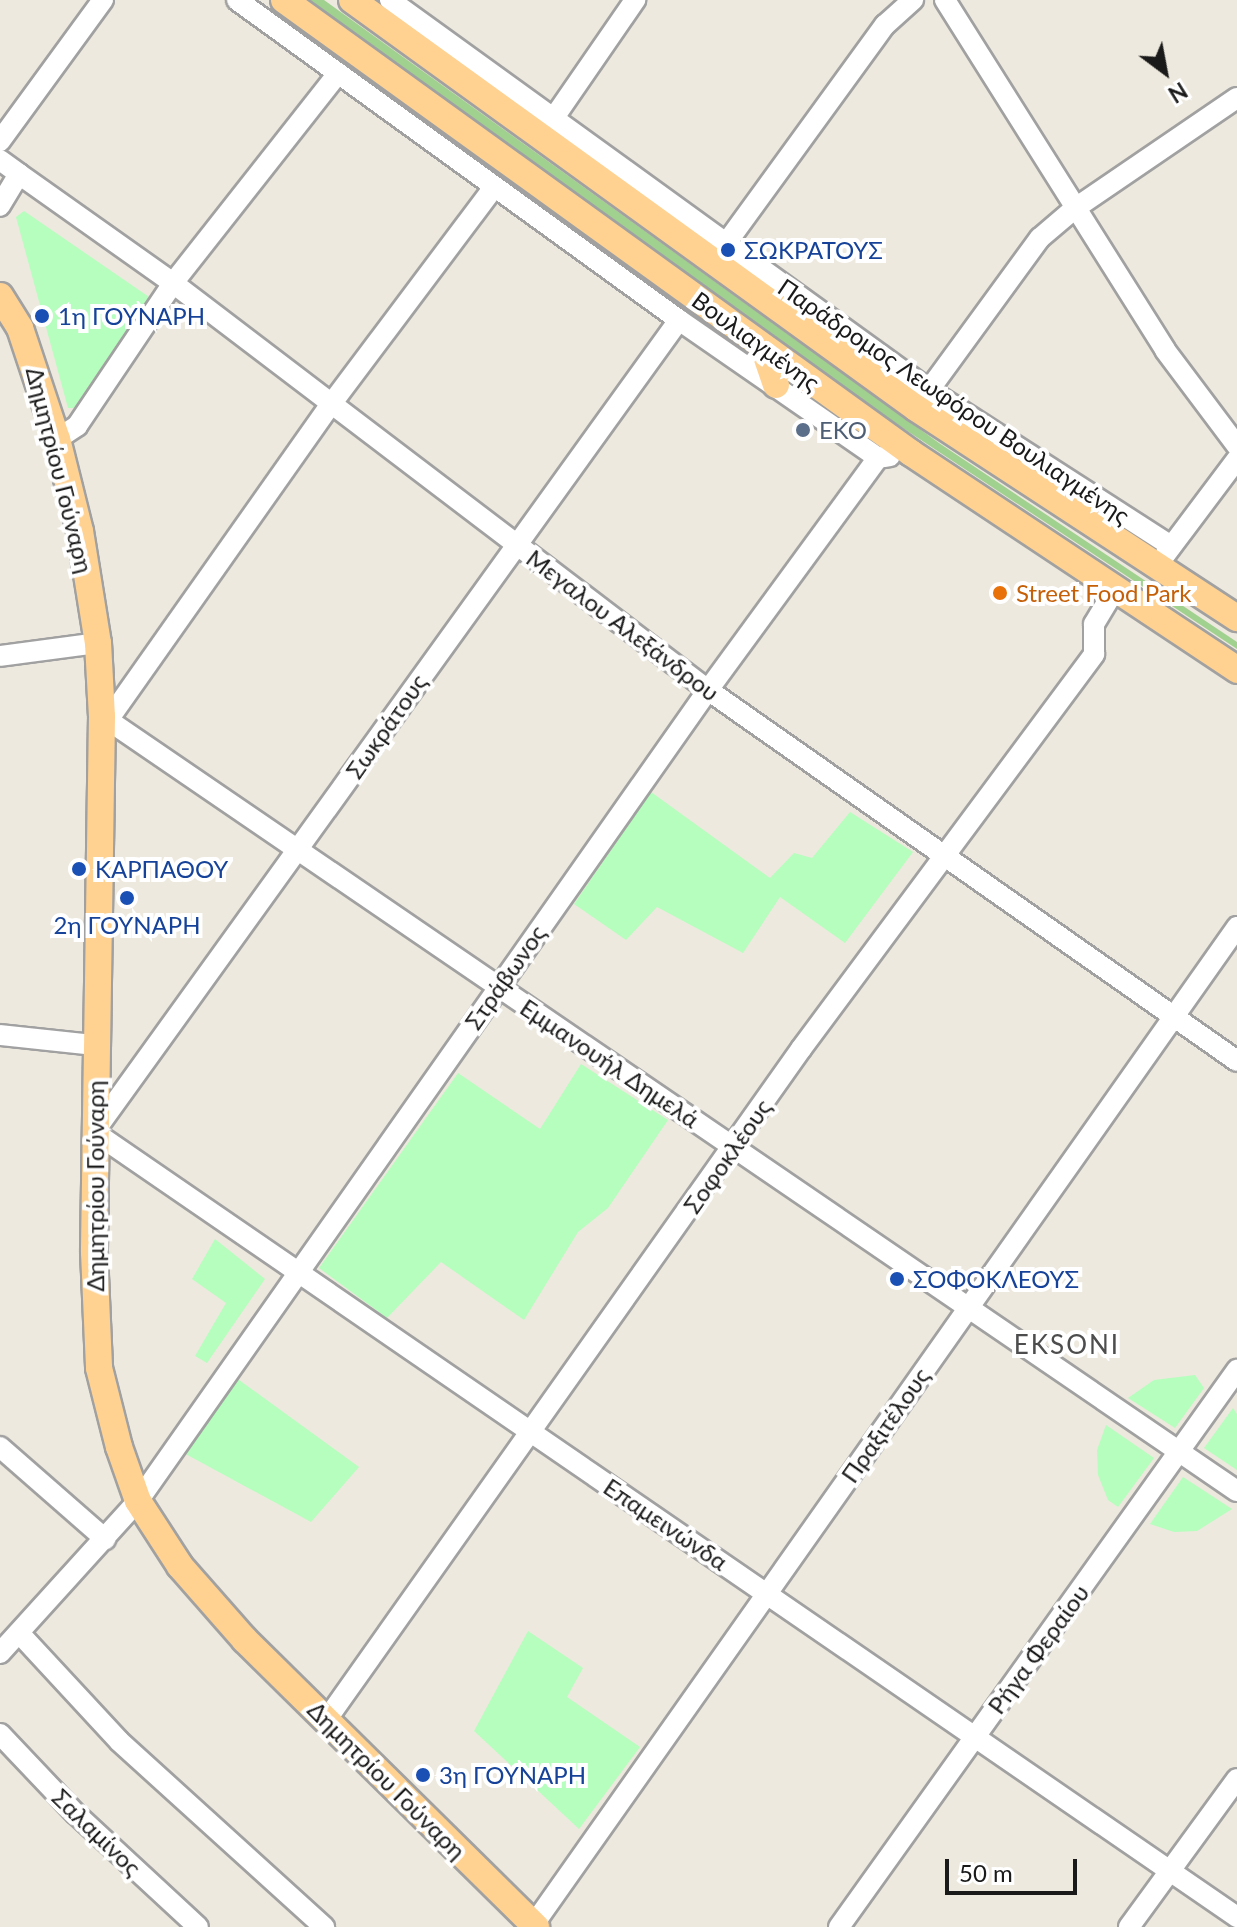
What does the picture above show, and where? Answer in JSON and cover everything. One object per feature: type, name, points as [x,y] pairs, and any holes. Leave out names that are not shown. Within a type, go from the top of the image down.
[{"type":"main road","name":"Βουλιαγμένης","points":[[284,0],[911,453],[1237,670]]},
{"type":"main road","name":"Βουλιαγμένης","points":[[352,0],[916,408],[1164,556],[1237,618]]},
{"type":"main road","name":"Δημητρίου Γούναρη","points":[[1,299],[20,328],[57,439],[80,531],[98,643],[105,718],[94,1045],[99,1368],[138,1501],[180,1566],[245,1640],[535,1926]]},
{"type":"main road","points":[[763,347],[776,385]]},
{"type":"street","points":[[0,141],[103,0]]},
{"type":"street","points":[[237,0],[679,320],[878,458],[911,453]]},
{"type":"street","name":"Παράδρομος Λεωφόρου Βουλιαγμένης","points":[[390,0],[725,245],[1164,556]]},
{"type":"street","points":[[553,119],[635,0]]},
{"type":"street","points":[[725,245],[885,25],[913,0]]},
{"type":"street","points":[[945,0],[1165,350],[1237,446]]},
{"type":"street","points":[[57,439],[77,426],[173,283],[338,73]]},
{"type":"street","points":[[929,390],[1040,238],[1074,209],[1237,98]]},
{"type":"street","name":"Μεγαλου Αλεξάνδρου","points":[[0,160],[173,283],[708,690],[1237,1061]]},
{"type":"street","points":[[0,206],[19,174]]},
{"type":"street","points":[[105,718],[332,403],[494,187]]},
{"type":"street","name":"Σωκράτους","points":[[94,1132],[679,320]]},
{"type":"street","name":"Στράβωνος","points":[[0,1653],[21,1635],[138,1501],[300,1273],[497,986],[878,458]]},
{"type":"street","points":[[1164,556],[1237,459]]},
{"type":"street","name":"Σοφοκλέους","points":[[327,1719],[944,854],[1094,654],[1094,624],[1114,591]]},
{"type":"street","points":[[0,656],[98,643]]},
{"type":"street","name":"Εμμανουήλ Δημελά","points":[[105,718],[1237,1491]]},
{"type":"street","name":"Πραξιτέλους","points":[[535,1926],[1237,927]]},
{"type":"street","points":[[0,1035],[94,1045]]},
{"type":"street","name":"Επαμεινώνδα","points":[[94,1132],[1237,1917]]},
{"type":"street","name":"Ρήγα Φεραίου","points":[[839,1927],[1237,1370]]},
{"type":"street","points":[[0,1447],[105,1539]]},
{"type":"street","points":[[21,1635],[119,1741],[324,1927]]},
{"type":"street","name":"Σαλαμίνος","points":[[0,1734],[76,1814],[198,1927]]},
{"type":"street","points":[[1129,1927],[1237,1779]]},
{"type":"green space","points":[[308,0],[324,0],[939,443],[1237,642],[1237,649],[856,397]]},
{"type":"green space","points":[[24,211],[152,299],[79,408],[68,408],[16,217]]},
{"type":"green space","points":[[651,792],[770,878],[794,853],[812,858],[850,812],[913,852],[845,943],[780,897],[743,953],[657,907],[626,940],[574,904]]},
{"type":"green space","points":[[581,1064],[668,1120],[608,1208],[578,1232],[524,1320],[441,1262],[387,1318],[319,1268],[458,1073],[540,1129]]},
{"type":"green space","points":[[215,1239],[265,1279],[207,1363],[195,1356],[226,1303],[192,1279]]},
{"type":"green space","points":[[1195,1375],[1204,1388],[1175,1428],[1128,1398],[1154,1380]]},
{"type":"green space","points":[[235,1377],[359,1467],[311,1522],[182,1452]]},
{"type":"green space","points":[[1233,1408],[1237,1414],[1237,1470],[1204,1448]]},
{"type":"green space","points":[[1106,1425],[1154,1458],[1118,1507],[1108,1500],[1098,1475],[1097,1450]]},
{"type":"green space","points":[[1183,1477],[1232,1509],[1197,1531],[1174,1532],[1150,1524]]},
{"type":"green space","points":[[528,1631],[583,1668],[567,1697],[640,1747],[579,1829],[474,1731]]},
{"type":"place","name":"ΣΩΚΡΑΤΟΥΣ","points":[[728,250]]},
{"type":"place","name":"1η ΓΟΥΝΑΡΗ","points":[[42,316]]},
{"type":"place","name":"EKO","points":[[803,430]]},
{"type":"place","name":"Street Food Park","points":[[1000,593]]},
{"type":"place","name":"ΚΑΡΠΑΘΟΥ","points":[[79,869]]},
{"type":"place","name":"2η ΓΟΥΝΑΡΗ","points":[[127,898]]},
{"type":"place","name":"ΣΟΦΟΚΛΕΟΥΣ","points":[[897,1279]]},
{"type":"place","name":"3η ΓΟΥΝΑΡΗ","points":[[423,1775]]},
{"type":"district","name":"EKSONI","points":[[1067,1345]]}]
